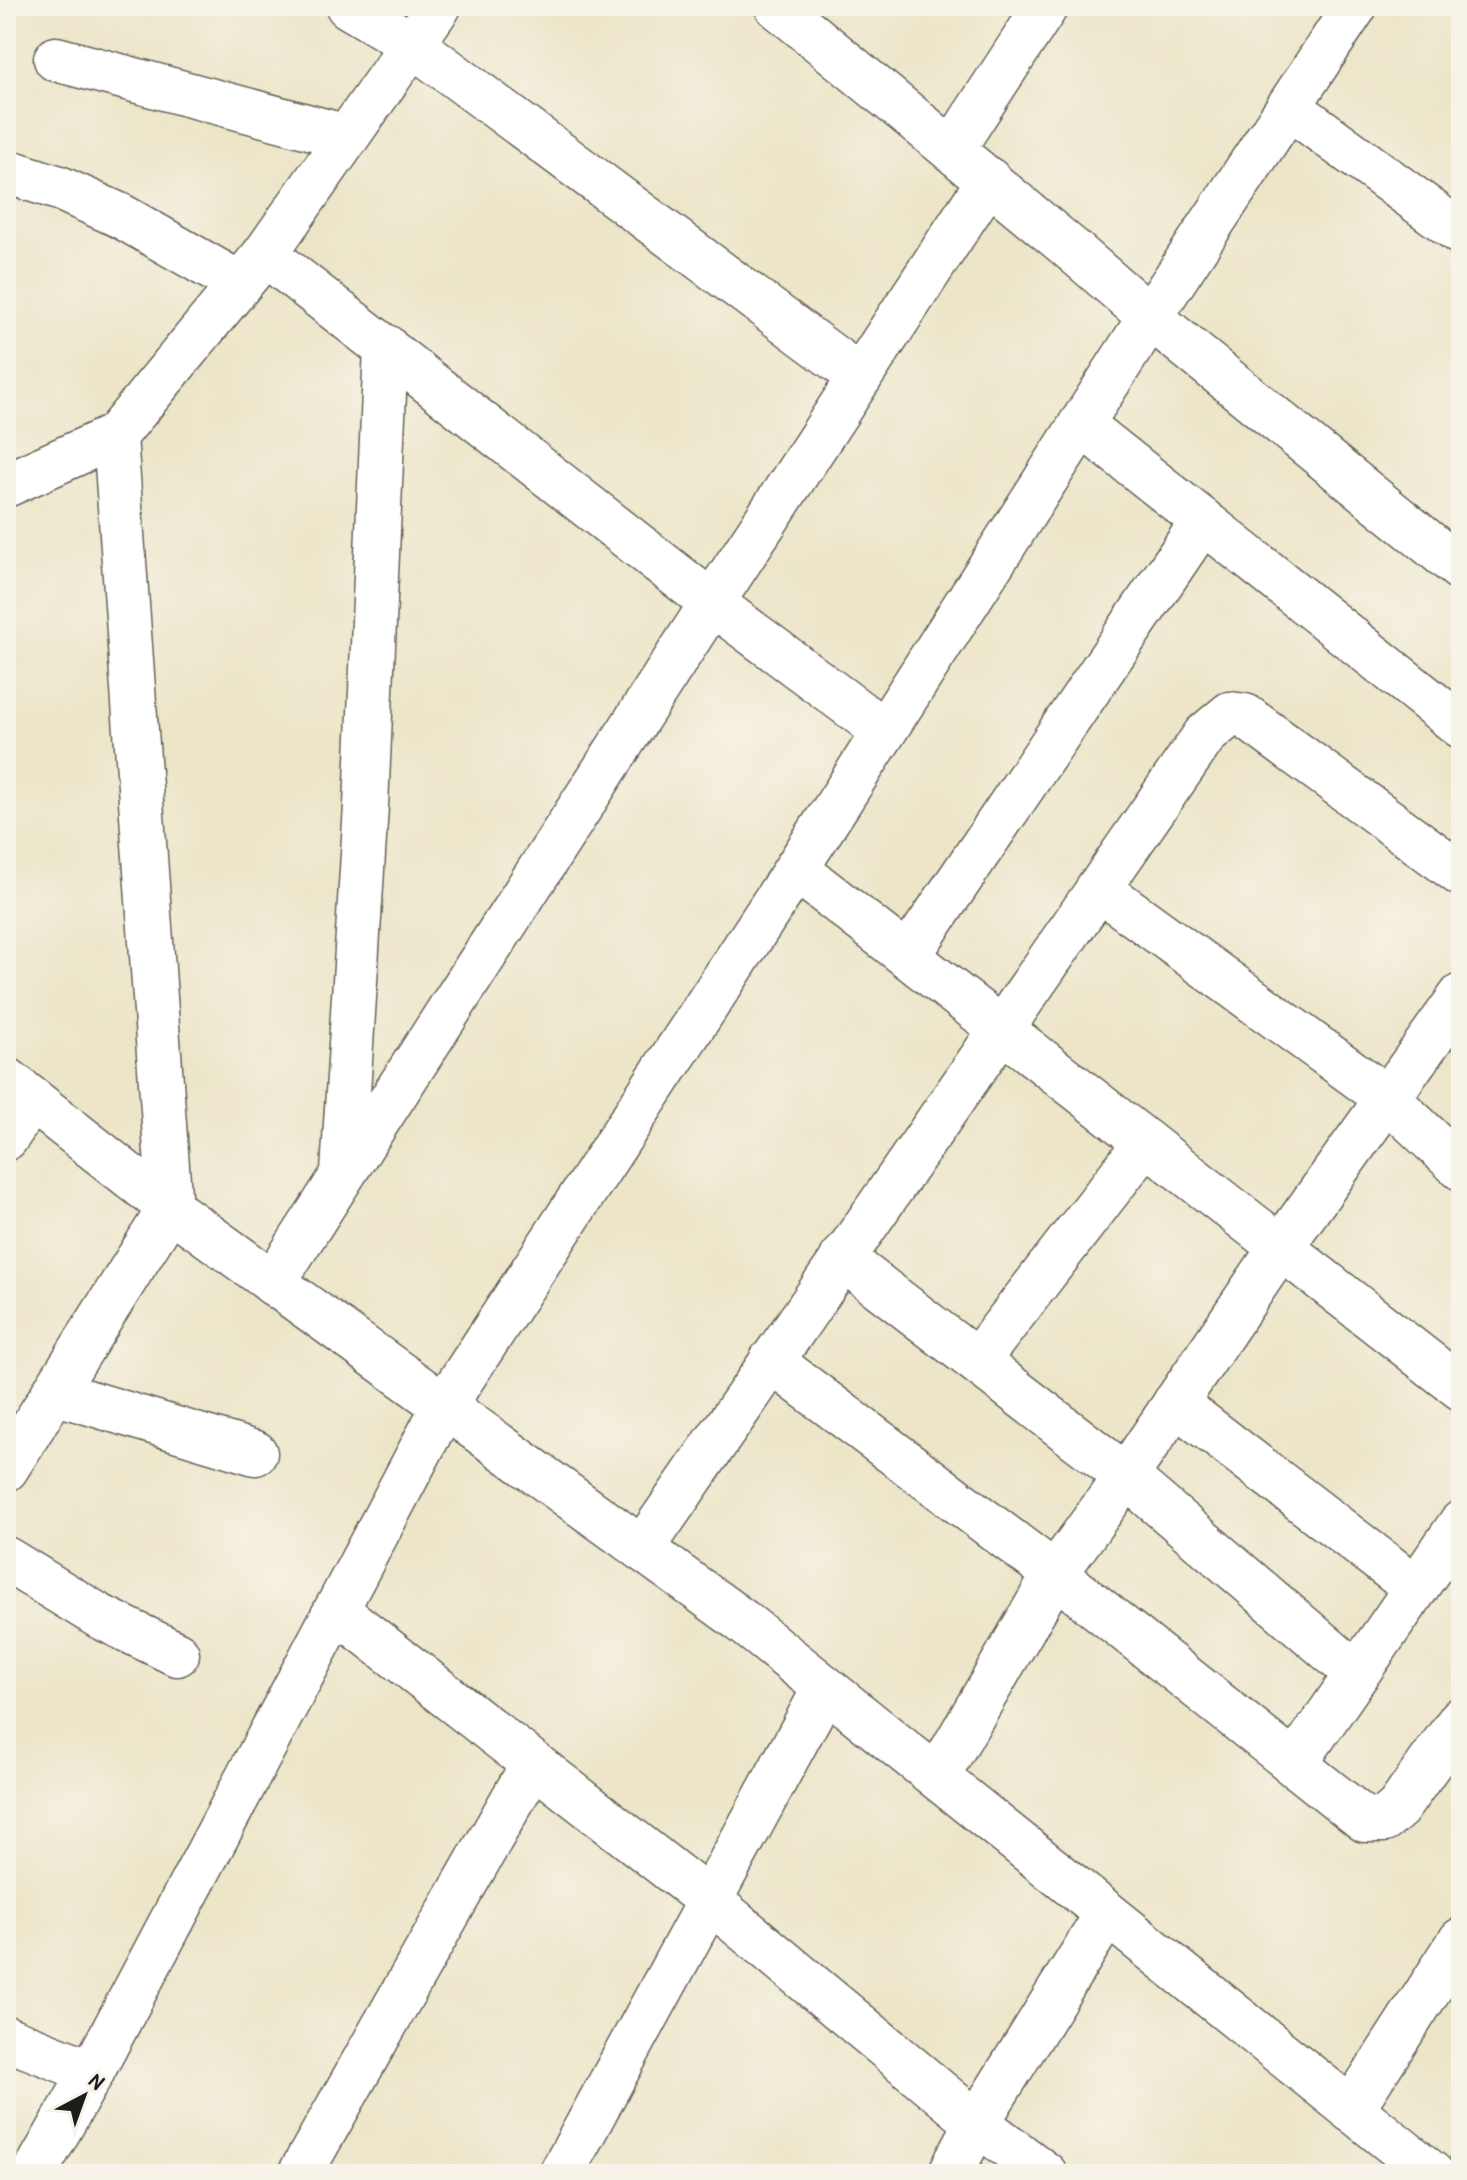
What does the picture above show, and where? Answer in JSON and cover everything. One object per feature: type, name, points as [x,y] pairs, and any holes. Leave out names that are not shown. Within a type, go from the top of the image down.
[{"type":"street","points":[[348,6],[412,44],[860,377]]},
{"type":"street","points":[[6,485],[115,436],[253,269],[439,6]]},
{"type":"street","points":[[777,6],[1150,317],[1461,569]]},
{"type":"street","points":[[952,150],[1046,6]]},
{"type":"street","points":[[34,2174],[92,2072],[444,1406],[1355,6]]},
{"type":"street","points":[[56,59],[347,137]]},
{"type":"street","points":[[1290,108],[1461,233]]},
{"type":"street","points":[[6,171],[59,188],[253,269],[386,347],[712,603],[884,731]]},
{"type":"street","points":[[273,1283],[989,180]]},
{"type":"street","points":[[343,1174],[366,806],[386,347]]},
{"type":"street","points":[[1081,424],[1461,726]]},
{"type":"street","points":[[6,1469],[170,1208],[115,436]]},
{"type":"street","points":[[908,956],[1203,521]]},
{"type":"street","points":[[642,1549],[1205,735],[1230,714],[1245,716],[1461,874]]},
{"type":"street","points":[[796,869],[1461,1388]]},
{"type":"street","points":[[1098,888],[1387,1098],[1461,1168]]},
{"type":"street","points":[[937,1777],[1055,1574],[1126,1476],[1281,1247],[1459,1003]]},
{"type":"street","points":[[6,1138],[19,1089],[170,1208],[742,1621],[1432,2174]]},
{"type":"street","points":[[977,1361],[1146,1142]]},
{"type":"street","points":[[842,1258],[1126,1476],[1357,1674]]},
{"type":"street","points":[[771,1361],[1055,1574],[1365,1820],[1384,1820],[1398,1808],[1461,1719]]},
{"type":"street","points":[[54,1392],[255,1453]]},
{"type":"street","points":[[1175,1403],[1416,1588]]},
{"type":"street","points":[[1294,1765],[1461,1523]]},
{"type":"street","points":[[6,1559],[99,1616],[177,1654]]},
{"type":"street","points":[[336,1610],[709,1900],[977,2123],[1045,2174]]},
{"type":"street","points":[[561,2174],[825,1688]]},
{"type":"street","points":[[300,2174],[533,1764]]},
{"type":"street","points":[[950,2174],[977,2123],[1107,1914]]},
{"type":"street","points":[[1351,2110],[1461,1940]]},
{"type":"street","points":[[7,2040],[92,2072]]}]
